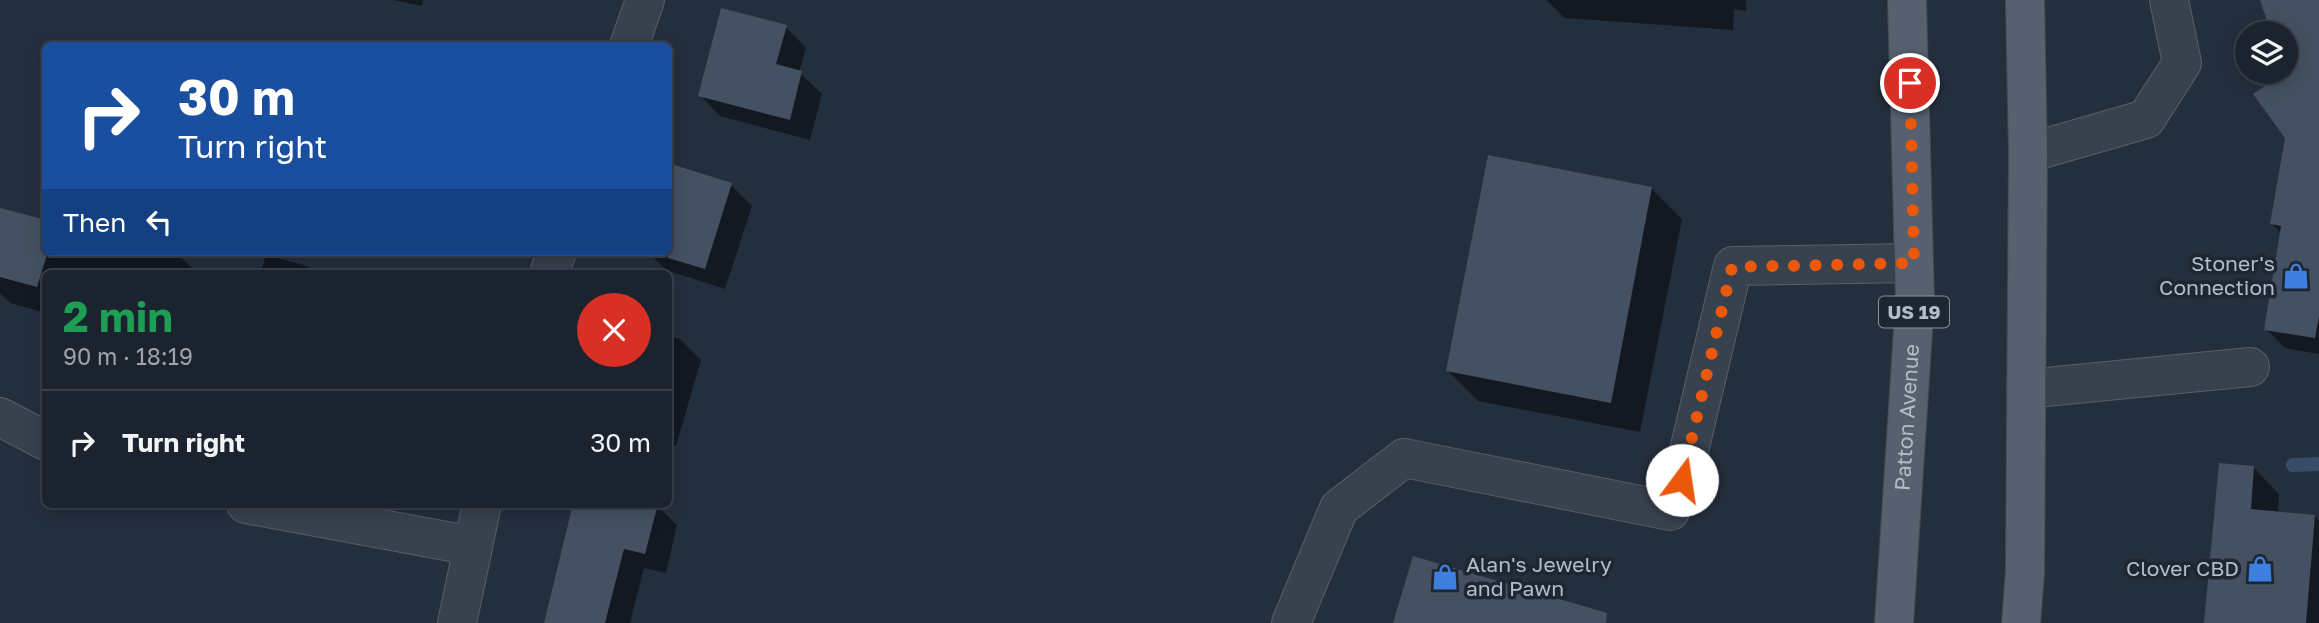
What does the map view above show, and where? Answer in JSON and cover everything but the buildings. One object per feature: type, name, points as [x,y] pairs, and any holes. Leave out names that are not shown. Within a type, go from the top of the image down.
[{"type":"main road","name":"Patton Avenue","points":[[1894,623],[1915,300],[1907,0]]},
{"type":"main road","points":[[2021,623],[2025,572],[2028,153],[2025,0]]},
{"type":"street","points":[[630,42],[645,0]]},
{"type":"street","points":[[2028,153],[2146,119],[2182,63],[2169,0]]},
{"type":"street","points":[[1291,623],[1339,508],[1404,458],[1670,511],[1682,480],[1732,267],[1914,263]]},
{"type":"street","points":[[2026,389],[2250,367]]},
{"type":"street","points":[[0,417],[42,439]]},
{"type":"street","points":[[268,508],[473,545]]},
{"type":"street","points":[[457,623],[481,508]]},
{"type":"waterway","points":[[2293,465],[2319,464]]},
{"type":"place","name":"Stoner's Connection","points":[[2296,276]]},
{"type":"place","name":"Clover CBD","points":[[2260,569]]},
{"type":"place","name":"Alan's Jewelry and Pawn","points":[[1445,577]]},
{"type":"route","points":[[1682,480],[1732,267],[1914,263],[1910,83]]}]
